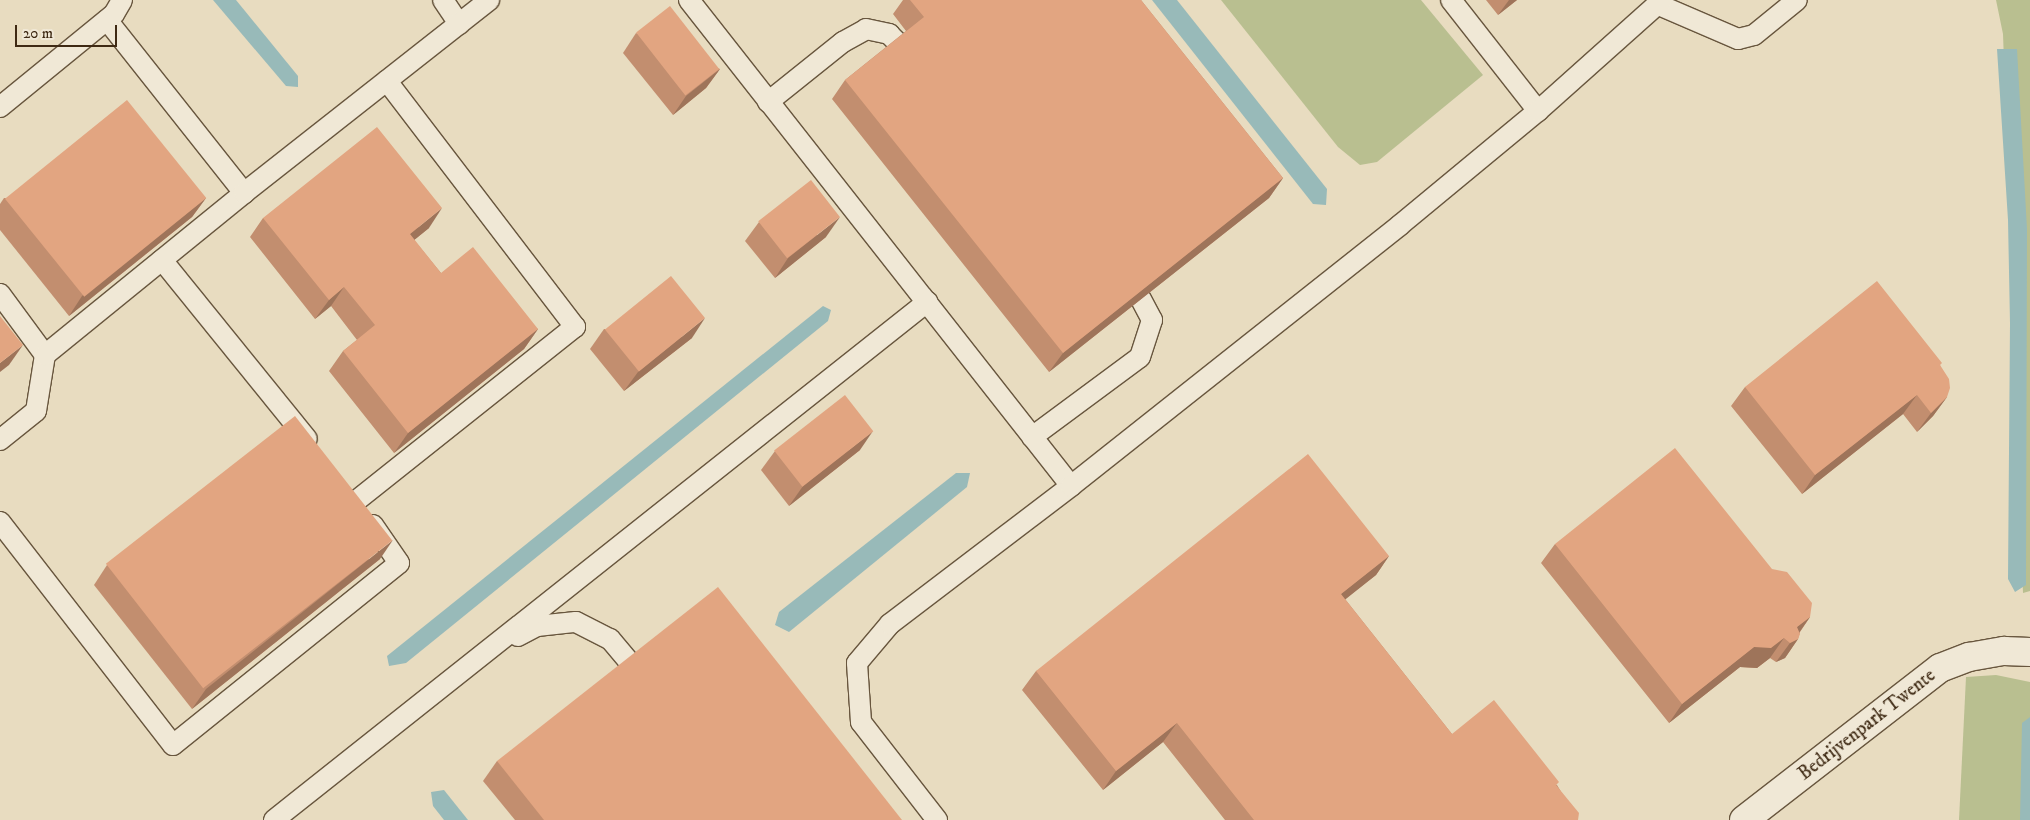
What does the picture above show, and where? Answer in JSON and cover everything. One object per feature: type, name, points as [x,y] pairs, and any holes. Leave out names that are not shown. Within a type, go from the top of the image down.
[{"type":"street","name":"Bedrijvenpark Twente","points":[[1744,820],[1940,668],[1970,657],[2004,651],[2030,652]]},
{"type":"lane","points":[[0,107],[114,14],[122,0]]},
{"type":"lane","points":[[443,0],[459,24]]},
{"type":"lane","points":[[0,440],[36,411],[45,355],[244,193],[489,0]]},
{"type":"lane","points":[[689,0],[1071,486]]},
{"type":"lane","points":[[1451,0],[1538,111]]},
{"type":"lane","points":[[937,820],[861,722],[858,663],[890,624],[1071,486],[1400,225],[1538,111],[1660,3],[1738,39],[1754,35],[1797,0]]},
{"type":"lane","points":[[107,20],[244,193]]},
{"type":"lane","points":[[768,102],[843,42],[866,29],[889,34],[900,45]]},
{"type":"lane","points":[[356,501],[575,326],[387,81]]},
{"type":"lane","points":[[162,260],[319,454]]},
{"type":"lane","points":[[0,294],[45,355]]},
{"type":"lane","points":[[1032,436],[1140,357],[1152,320],[1141,299]]},
{"type":"lane","points":[[274,820],[927,302]]},
{"type":"lane","points":[[0,522],[173,745],[399,562],[344,485]]},
{"type":"lane","points":[[488,651],[537,626],[576,622],[610,639],[632,665]]},
{"type":"green space","points":[[1221,0],[1421,0],[1483,75],[1377,162],[1360,165],[1338,147]]},
{"type":"green space","points":[[1996,0],[2030,0],[2030,591],[2023,593],[2003,34]]},
{"type":"green space","points":[[1996,675],[2030,682],[2030,820],[1959,820],[1966,677]]},
{"type":"water","points":[[213,0],[236,0],[298,76],[298,87],[286,86]]},
{"type":"water","points":[[1152,0],[1177,0],[1327,189],[1326,205],[1313,204]]},
{"type":"water","points":[[1997,49],[2017,49],[2027,229],[2026,585],[2015,592],[2008,579],[2010,323],[2008,220]]},
{"type":"water","points":[[823,306],[831,310],[828,321],[406,663],[389,666],[387,656]]},
{"type":"water","points":[[956,473],[970,473],[967,487],[789,632],[775,625],[779,612]]},
{"type":"water","points":[[2030,717],[2030,820],[2020,820],[2022,723]]},
{"type":"water","points":[[444,790],[468,820],[444,820],[433,806],[431,792]]},
{"type":"building","points":[[910,0],[1141,0],[1283,178],[1063,353],[845,80],[924,17]]},
{"type":"building","points":[[670,6],[719,69],[685,96],[636,32]]},
{"type":"building","points":[[127,100],[206,198],[84,297],[5,199]]},
{"type":"building","points":[[377,127],[442,208],[410,234],[441,273],[473,247],[538,329],[408,433],[343,351],[375,325],[344,287],[329,300],[263,218]]},
{"type":"building","points":[[811,180],[840,217],[787,258],[758,221]]},
{"type":"building","points":[[671,276],[705,318],[639,371],[605,329]]},
{"type":"building","points":[[1877,281],[1942,363],[1940,365],[1949,379],[1950,388],[1947,397],[1931,413],[1917,395],[1815,475],[1745,387]]},
{"type":"building","points":[[0,316],[23,345],[0,363]]},
{"type":"building","points":[[845,395],[873,431],[802,487],[774,450]]},
{"type":"building","points":[[295,416],[392,541],[203,688],[106,564]]},
{"type":"building","points":[[1675,448],[1772,569],[1787,572],[1812,603],[1810,617],[1797,627],[1800,634],[1798,639],[1790,643],[1784,638],[1771,648],[1754,647],[1682,704],[1555,544]]},
{"type":"building","points":[[1308,454],[1389,556],[1341,594],[1452,734],[1494,700],[1559,782],[1556,785],[1579,813],[1578,820],[1254,820],[1177,723],[1116,771],[1036,671]]},
{"type":"building","points":[[718,587],[902,820],[544,820],[497,761]]}]
